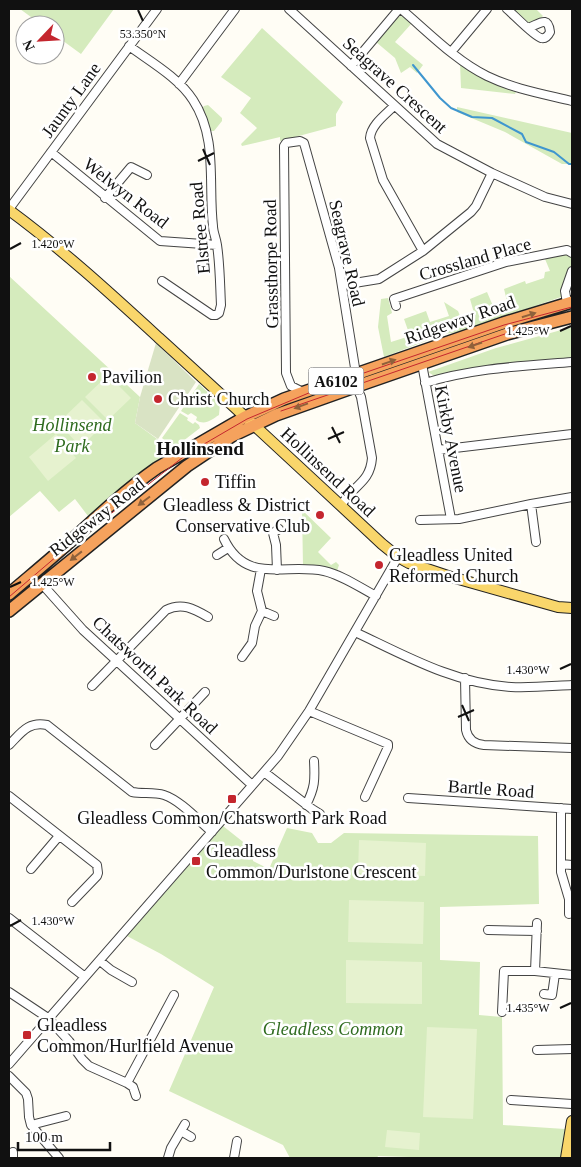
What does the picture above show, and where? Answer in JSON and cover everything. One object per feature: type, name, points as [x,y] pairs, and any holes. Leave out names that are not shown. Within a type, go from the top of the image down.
[{"type":"highway","name":"Ridgeway Road","points":[[9,594],[72,540],[110,504],[147,475],[303,392],[503,323],[570,303]]},
{"type":"highway","name":"Ridgeway Road","points":[[9,611],[187,466],[250,421],[284,412],[507,334],[572,317]]},
{"type":"main road","name":"Hollinsend Road","points":[[9,210],[58,249],[130,312],[398,557],[448,576],[558,607],[572,608]]},
{"type":"main road","points":[[566,1158],[572,1121]]},
{"type":"street","name":"Jaunty Lane","points":[[9,210],[157,9]]},
{"type":"street","points":[[179,84],[235,9]]},
{"type":"street","name":"Seagrave Crescent","points":[[289,9],[437,144],[492,173],[545,197],[572,204]]},
{"type":"street","points":[[351,66],[400,9],[473,68],[503,83],[572,101]]},
{"type":"street","points":[[452,52],[487,9]]},
{"type":"street","points":[[508,9],[528,28]]},
{"type":"street","name":"Elstree Road","points":[[130,46],[179,84],[192,98],[200,111],[210,152],[213,228],[217,246],[221,305],[219,313],[216,315],[212,314],[162,281]]},
{"type":"street","points":[[394,106],[374,127],[370,138],[383,180],[423,251]]},
{"type":"street","name":"Seagrave Road","points":[[302,141],[339,268],[356,374]]},
{"type":"street","name":"Grassthorpe Road","points":[[302,141],[286,143],[284,146],[287,378],[291,386],[303,392]]},
{"type":"street","name":"Welwyn Road","points":[[51,152],[160,241],[217,246]]},
{"type":"street","points":[[105,198],[131,167],[147,175]]},
{"type":"street","points":[[342,285],[379,280],[423,251],[471,212],[476,206],[492,173]]},
{"type":"street","name":"Crossland Place","points":[[396,306],[394,299],[506,262],[567,250],[572,253]]},
{"type":"street","points":[[570,303],[565,291],[572,271]]},
{"type":"street","points":[[425,383],[451,375],[572,362]]},
{"type":"street","name":"Kirkby Avenue","points":[[422,364],[452,519]]},
{"type":"street","points":[[341,506],[350,492],[366,479],[371,467],[372,458],[360,392],[352,388]]},
{"type":"street","points":[[438,450],[572,434]]},
{"type":"street","points":[[420,520],[466,518],[572,497]]},
{"type":"street","points":[[531,504],[536,542]]},
{"type":"street","points":[[277,570],[276,545],[273,534],[279,529]]},
{"type":"street","points":[[224,539],[228,548],[238,560],[252,567],[277,570],[322,570],[338,575],[376,596]]},
{"type":"street","points":[[217,555],[228,548]]},
{"type":"street","points":[[9,1064],[288,743],[309,711],[398,557]]},
{"type":"street","points":[[242,657],[252,642],[255,626],[262,611],[257,591],[261,569]]},
{"type":"street","name":"Chatsworth Park Road","points":[[41,583],[83,630],[116,662],[252,785]]},
{"type":"street","points":[[92,686],[168,609],[176,606],[187,607],[208,617]]},
{"type":"street","points":[[262,611],[274,616]]},
{"type":"street","points":[[355,632],[448,674],[509,687],[572,685]]},
{"type":"street","points":[[465,678],[466,730],[467,735],[474,742],[484,745],[572,748]]},
{"type":"street","points":[[156,745],[205,692]]},
{"type":"street","points":[[309,711],[389,741],[365,797]]},
{"type":"street","points":[[9,746],[33,724],[47,725],[132,792],[158,794],[173,799],[212,832]]},
{"type":"street","points":[[306,805],[315,785],[314,761]]},
{"type":"street","points":[[264,772],[320,814]]},
{"type":"street","points":[[9,796],[97,865],[97,876],[72,902]]},
{"type":"street","name":"Bartle Road","points":[[408,798],[572,809]]},
{"type":"street","points":[[561,808],[562,880],[571,899],[569,914]]},
{"type":"street","points":[[31,870],[59,836]]},
{"type":"street","points":[[561,864],[572,864]]},
{"type":"street","points":[[9,918],[86,976]]},
{"type":"street","points":[[488,930],[537,927],[535,971]]},
{"type":"street","points":[[100,961],[120,976],[132,982]]},
{"type":"street","points":[[502,1012],[504,972],[535,971],[572,975]]},
{"type":"street","points":[[544,994],[552,995],[555,974]]},
{"type":"street","points":[[9,992],[48,1018],[89,1066],[133,1087],[136,1096]]},
{"type":"street","points":[[127,1084],[174,995]]},
{"type":"street","points":[[537,1050],[572,1048]]},
{"type":"street","points":[[9,1076],[26,1093],[31,1124],[59,1158]]},
{"type":"street","points":[[511,1100],[572,1104]]},
{"type":"street","points":[[31,1124],[66,1116]]},
{"type":"street","points":[[168,1158],[171,1148],[185,1124]]},
{"type":"street","points":[[181,1131],[191,1137]]},
{"type":"street","points":[[237,1141],[237,1154]]},
{"type":"green space","points":[[20,9],[114,9],[81,54],[65,42],[65,15],[28,15]]},
{"type":"green space","points":[[513,9],[536,9],[543,16],[529,23]]},
{"type":"green space","points":[[401,16],[412,23],[395,42],[423,65],[417,73],[410,67],[401,73],[395,58],[376,42],[396,18]]},
{"type":"green space","points":[[262,28],[343,102],[336,114],[336,126],[280,141],[280,137],[242,146],[241,144],[257,128],[240,113],[251,98],[221,77]]},
{"type":"green space","points":[[460,63],[517,90],[515,94],[461,88]]},
{"type":"green space","points":[[208,105],[222,118],[222,121],[214,131],[209,129],[202,109]]},
{"type":"green space","points":[[457,107],[572,133],[572,164],[562,164],[505,132],[457,112]]},
{"type":"green space","points":[[569,252],[572,254],[572,264],[564,279],[561,297],[459,332],[444,334],[384,357],[378,327],[381,299],[388,298],[392,313],[387,316],[391,342],[410,336],[404,319],[426,311],[430,322],[449,316],[444,302],[458,311],[460,316],[474,313],[470,299],[487,292],[493,306],[507,301],[504,289],[525,281],[526,284],[544,278],[545,272],[550,271],[545,259]]},
{"type":"green space","name":"Hollinsend Park","points":[[9,276],[140,397],[135,423],[171,449],[88,516],[75,499],[59,512],[40,491],[9,517]]},
{"type":"green space","points":[[572,327],[572,358],[451,372],[436,377],[428,372],[496,348]]},
{"type":"green space","points":[[156,343],[196,382],[158,439],[135,423],[140,397]]},
{"type":"green space","points":[[108,375],[131,398],[108,420],[85,397]]},
{"type":"green space","points":[[199,384],[220,404],[219,415],[205,422],[199,422],[196,420],[197,417],[191,413],[188,415],[181,411]]},
{"type":"green space","points":[[82,400],[105,423],[81,447],[58,423]]},
{"type":"green space","points":[[180,413],[193,424],[195,422],[199,425],[200,428],[174,448],[162,438]]},
{"type":"green space","points":[[56,434],[76,458],[48,481],[29,457]]},
{"type":"green space","points":[[302,510],[331,538],[318,552],[331,565],[336,562],[339,565],[337,571],[318,566],[303,566]]},
{"type":"green space","name":"Gleadless Common","points":[[223,826],[252,849],[253,861],[269,869],[287,828],[312,833],[318,843],[331,843],[344,833],[538,836],[539,904],[440,907],[440,960],[480,962],[479,1015],[502,1017],[503,1125],[565,1129],[562,1158],[378,1156],[377,1158],[290,1158],[283,1145],[169,1091],[214,987],[161,954],[127,936]]},
{"type":"green space","points":[[359,840],[426,843],[425,876],[358,873]]},
{"type":"green space","points":[[349,900],[424,902],[423,944],[348,942]]},
{"type":"green space","points":[[346,960],[422,962],[422,1004],[346,1003]]},
{"type":"green space","points":[[427,1027],[477,1029],[473,1119],[423,1117]]},
{"type":"green space","points":[[387,1130],[420,1133],[419,1150],[385,1147]]},
{"type":"waterway","points":[[413,65],[440,98],[451,108],[472,117],[492,118],[522,134],[526,142],[554,152],[569,164],[572,164]]},
{"type":"tram line","points":[[9,597],[57,556],[187,454],[247,419],[323,387],[504,325],[572,307]]},
{"type":"tram line","points":[[281,411],[531,325]]},
{"type":"place","name":"Pavilion","points":[[92,377]]},
{"type":"place","name":"Christ Church","points":[[158,399]]},
{"type":"place","name":"Tiffin","points":[[205,482]]},
{"type":"place","name":"Gleadless & District Conservative Club","points":[[320,515]]},
{"type":"place","name":"Gleadless United Reformed Church","points":[[379,565]]},
{"type":"place","name":"Gleadless Common/Chatsworth Park Road","points":[[232,799]]},
{"type":"place","name":"Gleadless Common/Durlstone Crescent","points":[[196,861]]},
{"type":"place","name":"Gleadless Common/Hurlfield Avenue","points":[[27,1035]]},
{"type":"district","name":"Hollinsend","points":[[200,448]]}]
